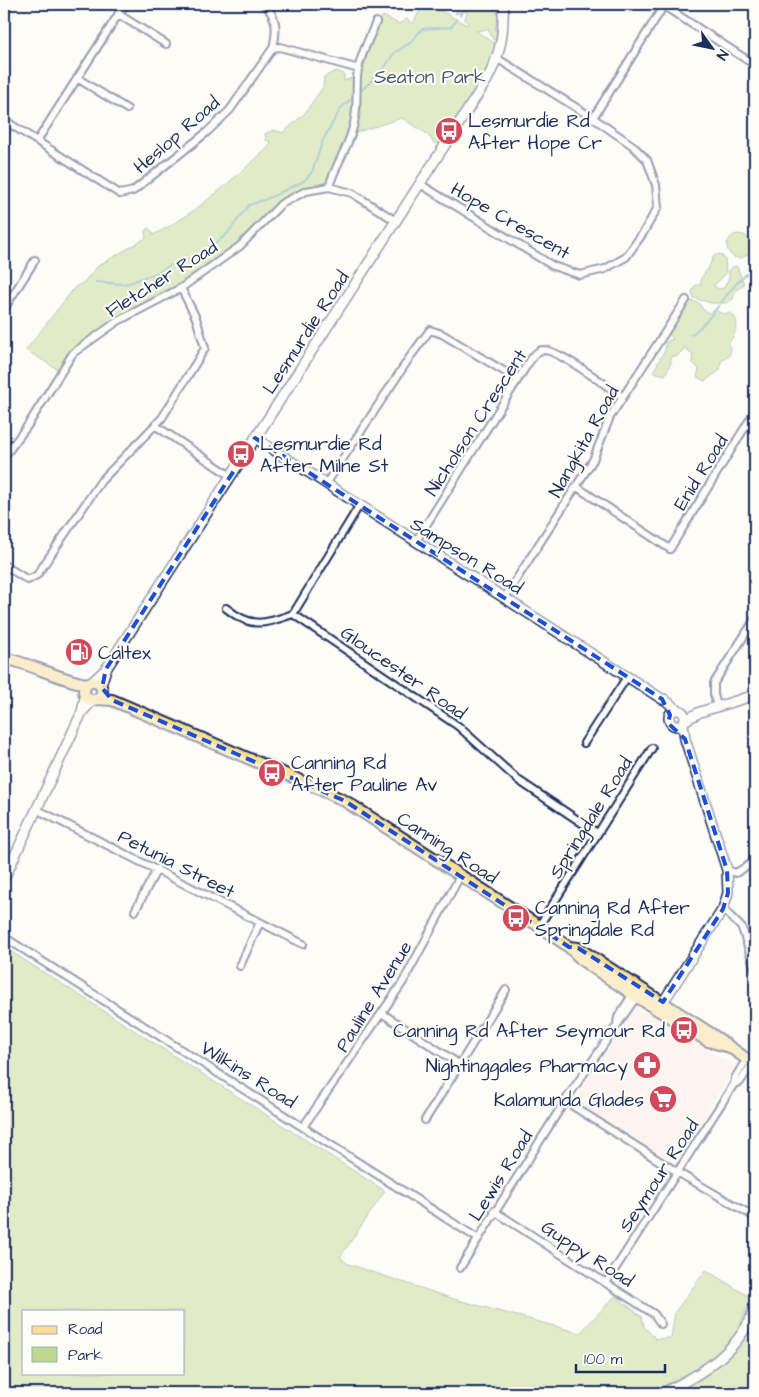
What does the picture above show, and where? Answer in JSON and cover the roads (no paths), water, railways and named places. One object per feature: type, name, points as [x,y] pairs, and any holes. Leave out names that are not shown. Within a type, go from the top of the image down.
[{"type":"main road","points":[[4,658],[33,666],[93,691]]},
{"type":"main road","name":"Canning Road","points":[[93,691],[345,801],[569,947],[578,948],[636,993],[713,1035],[751,1063]]},
{"type":"street","points":[[37,141],[125,4]]},
{"type":"street","points":[[264,4],[274,15],[276,31],[273,48],[280,47],[359,69]]},
{"type":"street","name":"Lesmurdie Road","points":[[4,879],[38,810],[82,712],[106,669],[420,184],[498,59],[503,37],[503,4]]},
{"type":"street","points":[[593,118],[664,5],[755,65]]},
{"type":"street","points":[[118,14],[166,44]]},
{"type":"street","points":[[329,187],[334,167],[351,134],[357,110],[359,69],[376,22]]},
{"type":"street","name":"Heslop Road","points":[[6,122],[120,194],[133,191],[206,133],[230,110],[273,48]]},
{"type":"street","name":"Hope Crescent","points":[[420,184],[553,266],[580,275],[605,269],[626,257],[643,234],[658,207],[656,185],[647,160],[632,146],[593,118],[498,59]]},
{"type":"street","points":[[77,78],[127,109]]},
{"type":"street","points":[[4,131],[6,122]]},
{"type":"street","name":"Fletcher Road","points":[[4,458],[28,425],[73,353],[118,321],[181,288],[240,246],[281,204],[306,191],[329,187],[352,193],[396,221]]},
{"type":"street","points":[[4,309],[35,260]]},
{"type":"street","points":[[4,565],[28,580],[37,575],[101,481],[156,426],[205,348],[196,318],[181,288]]},
{"type":"street","name":"Nangkita Road","points":[[505,597],[594,460],[610,417],[686,300]]},
{"type":"street","points":[[326,484],[410,356],[430,330],[442,334],[518,379]]},
{"type":"street","name":"Nicholson Crescent","points":[[416,541],[518,379],[538,351],[544,349],[558,354],[623,397]]},
{"type":"street","name":"Enid Road","points":[[577,487],[670,549],[755,411]]},
{"type":"street","points":[[156,426],[231,476]]},
{"type":"street","name":"Sampson Road","points":[[255,438],[668,702],[676,712]]},
{"type":"street","points":[[226,608],[251,623],[265,624],[293,614],[359,506]]},
{"type":"street","name":"Gloucester Road","points":[[293,614],[458,726],[518,780],[597,833]]},
{"type":"street","points":[[718,707],[714,694],[714,684],[755,619]]},
{"type":"street","points":[[584,743],[628,677]]},
{"type":"street","points":[[676,712],[670,721],[681,723],[700,712],[755,695]]},
{"type":"street","points":[[676,712],[700,712]]},
{"type":"street","points":[[660,1005],[722,909],[728,893],[728,870],[685,739],[681,723],[684,716],[676,712]]},
{"type":"street","name":"Springdale Road","points":[[539,926],[652,748]]},
{"type":"street","name":"Petunia Street","points":[[38,810],[303,944]]},
{"type":"street","points":[[728,870],[736,873],[752,863],[755,857]]},
{"type":"street","points":[[135,911],[157,869]]},
{"type":"street","name":"Pauline Avenue","points":[[303,1127],[404,982],[460,876]]},
{"type":"street","points":[[722,909],[742,928],[755,969]]},
{"type":"street","points":[[240,966],[260,922]]},
{"type":"street","name":"Wilkins Road","points":[[4,937],[477,1238]]},
{"type":"street","points":[[425,1120],[458,1064],[506,990]]},
{"type":"street","name":"Lewis Road","points":[[460,1268],[565,1100],[617,1023],[622,1020],[636,993]]},
{"type":"street","points":[[383,1014],[458,1064]]},
{"type":"street","name":"Seymour Road","points":[[606,1283],[734,1084],[735,1078],[751,1063]]},
{"type":"street","points":[[565,1100],[677,1172],[755,1218]]},
{"type":"street","name":"Guppy Road","points":[[494,1211],[654,1314],[661,1324]]},
{"type":"street","points":[[662,1393],[708,1368],[727,1350],[754,1316],[755,1306]]},
{"type":"waterway","points":[[460,15],[470,4]]},
{"type":"waterway","points":[[362,90],[385,67],[394,53],[410,43],[422,29],[451,27],[457,20]]},
{"type":"waterway","points":[[96,282],[129,283],[159,272],[176,262],[197,258],[227,234],[249,205],[269,198],[304,181],[312,172],[323,140],[341,108],[350,100]]},
{"type":"waterway","points":[[691,335],[708,319],[738,282],[755,268]]},
{"type":"place","name":"Lesmurdie Rd After Hope Cr","points":[[449,131]]},
{"type":"place","name":"Lesmurdie Rd After Milne St","points":[[241,454]]},
{"type":"place","name":"Caltex","points":[[79,652]]},
{"type":"place","name":"Canning Rd After Pauline Av","points":[[272,773]]},
{"type":"place","name":"Canning Rd After Springdale Rd","points":[[516,918]]},
{"type":"place","name":"Canning Rd After Seymour Rd","points":[[684,1030]]},
{"type":"place","name":"Nightinggales Pharmacy","points":[[647,1065]]},
{"type":"place","name":"Kalamunda Glades","points":[[663,1099]]},
{"type":"park label","name":"Seaton Park","points":[[430,76]]}]
